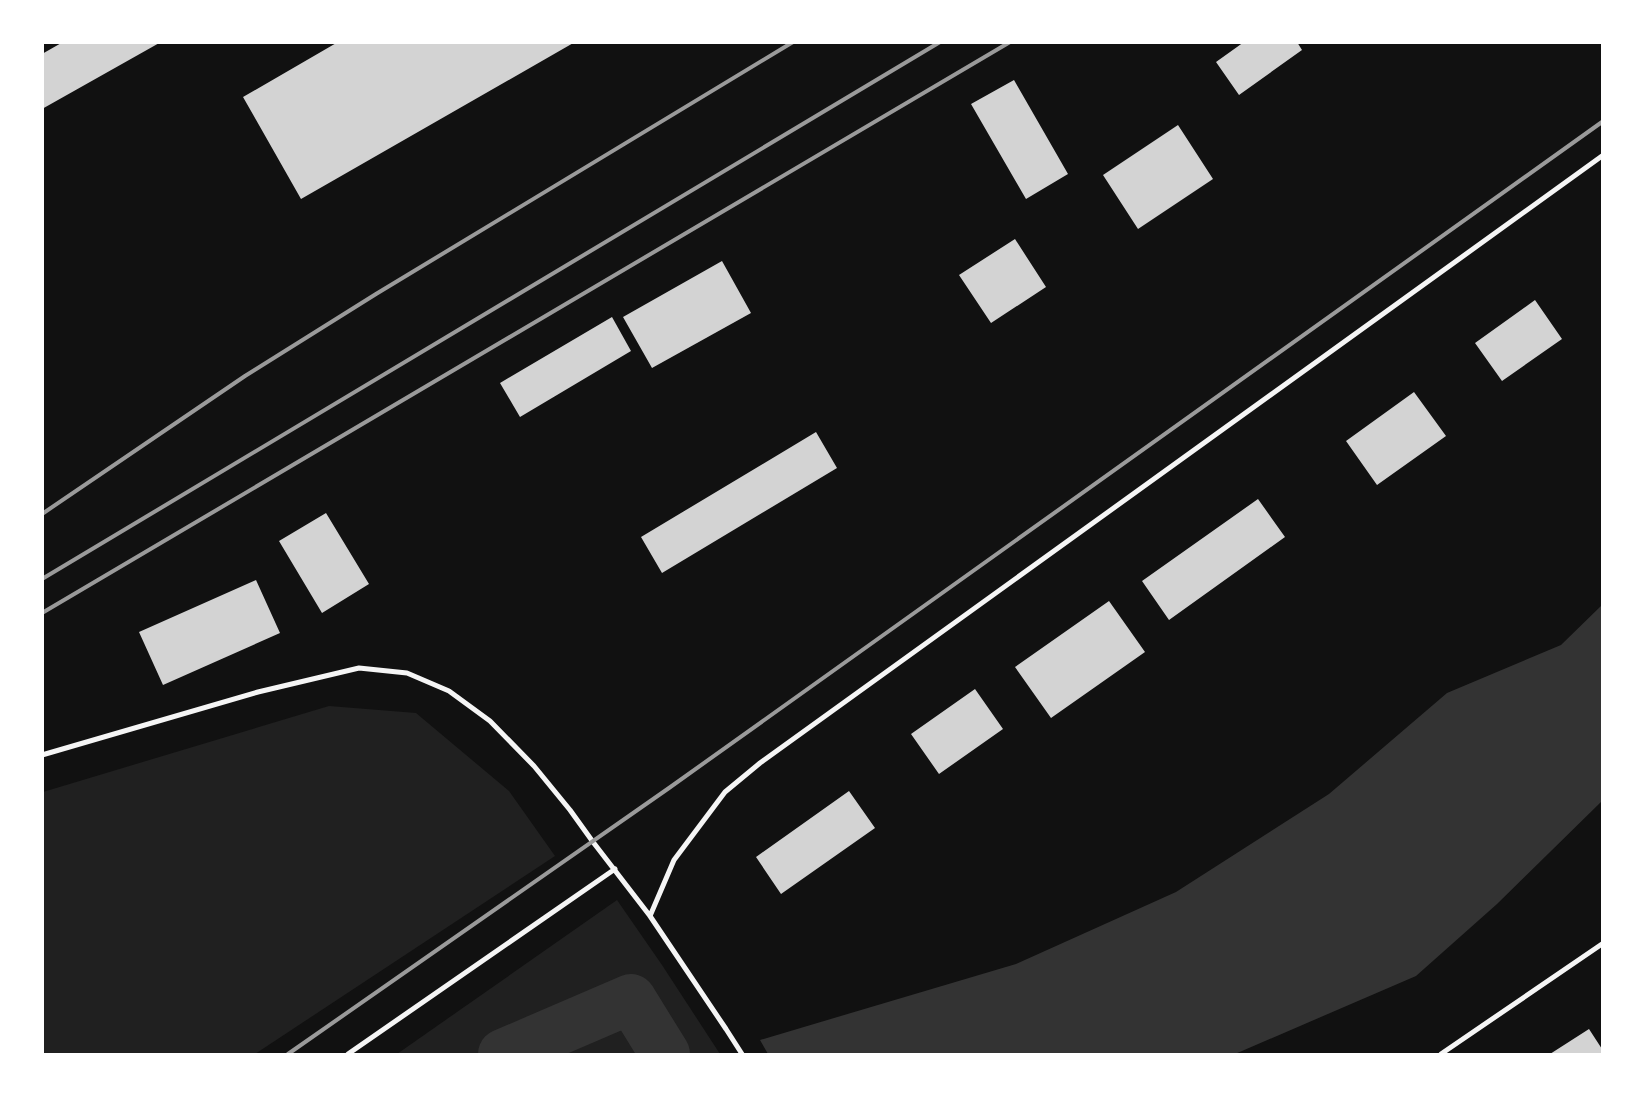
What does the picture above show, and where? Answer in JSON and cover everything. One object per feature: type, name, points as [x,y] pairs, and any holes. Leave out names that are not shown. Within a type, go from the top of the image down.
[{"type":"street","points":[[650,916],[674,860],[724,792],[760,763],[1602,156]]},
{"type":"street","points":[[42,755],[258,692],[360,668],[407,672],[449,691],[490,721],[534,766],[570,810],[650,916],[742,1054]]},
{"type":"street","points":[[348,1054],[615,869]]},
{"type":"street","points":[[1441,1054],[1602,944]]},
{"type":"shaded area","points":[[1602,605],[1602,801],[1497,904],[1416,976],[1235,1054],[768,1054],[760,1040],[1016,964],[1176,892],[1329,794],[1447,693],[1561,645]]},
{"type":"shaded area","points":[[329,706],[416,713],[509,791],[555,856],[255,1054],[43,1054],[43,792]]},
{"type":"shaded area","points":[[617,900],[720,1054],[397,1054]]},
{"type":"building","points":[[63,42],[161,42],[42,109],[42,54]]},
{"type":"building","points":[[338,42],[575,42],[301,199],[243,97]]},
{"type":"building","points":[[1244,42],[1297,42],[1302,50],[1239,95],[1216,62]]},
{"type":"building","points":[[1014,80],[1068,174],[1026,199],[971,104]]},
{"type":"building","points":[[1178,125],[1213,179],[1138,229],[1103,175]]},
{"type":"building","points":[[1015,239],[1046,287],[991,323],[959,275]]},
{"type":"building","points":[[722,261],[751,313],[652,368],[623,317]]},
{"type":"building","points":[[1535,300],[1562,339],[1502,381],[1475,343]]},
{"type":"building","points":[[612,317],[631,351],[520,417],[500,383]]},
{"type":"building","points":[[1414,392],[1446,436],[1377,485],[1346,441]]},
{"type":"building","points":[[816,432],[837,468],[662,573],[641,537]]},
{"type":"building","points":[[1258,499],[1285,537],[1169,620],[1142,581]]},
{"type":"building","points":[[326,513],[369,584],[322,613],[279,541]]},
{"type":"building","points":[[256,580],[280,633],[163,685],[139,632]]},
{"type":"building","points":[[1109,601],[1145,652],[1051,718],[1015,667]]},
{"type":"building","points":[[975,689],[1003,729],[939,774],[911,734]]},
{"type":"building","points":[[849,791],[875,828],[781,894],[756,857]]},
{"type":"building","points":[[1589,1029],[1602,1049],[1602,1054],[1550,1054]]},
{"type":"waterway","points":[[503,1054],[631,999],[665,1054]]},
{"type":"railway","points":[[42,514],[245,376],[376,294],[793,42]]},
{"type":"railway","points":[[42,579],[940,42]]},
{"type":"railway","points":[[42,613],[1010,42]]},
{"type":"railway","points":[[288,1054],[669,788],[1602,122]]}]
